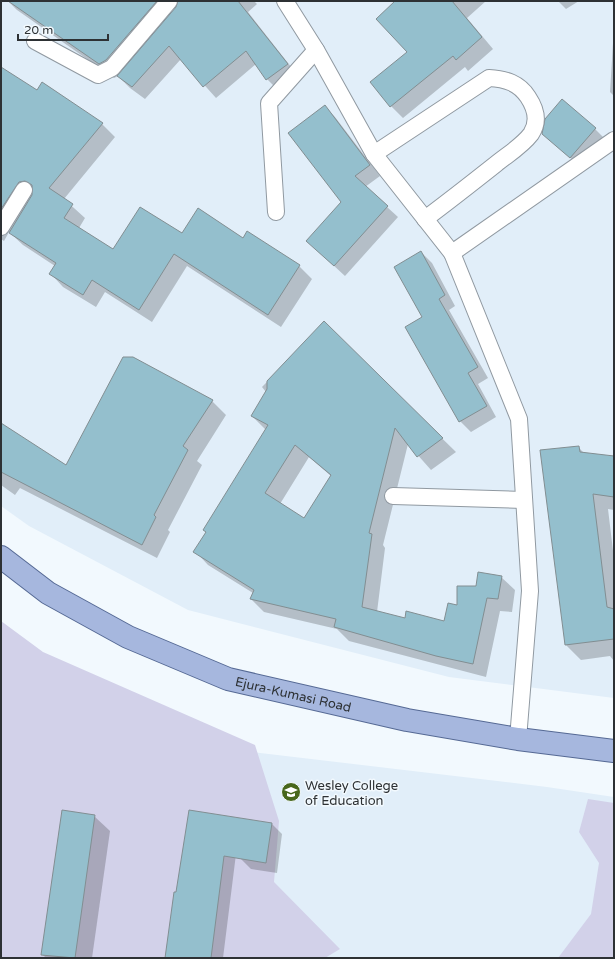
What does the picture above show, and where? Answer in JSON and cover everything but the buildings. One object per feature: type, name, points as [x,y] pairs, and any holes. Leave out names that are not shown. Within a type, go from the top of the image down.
[{"type":"main road","name":"Ejura-Kumasi Road","points":[[1,557],[48,593],[128,637],[228,679],[407,720],[518,739],[614,751]]},
{"type":"lane","points":[[35,41],[98,75],[112,68],[168,1]]},
{"type":"lane","points":[[285,1],[316,50],[374,154],[452,253],[519,420],[530,591],[518,739]]},
{"type":"lane","points":[[276,212],[269,103],[316,50]]},
{"type":"lane","points":[[374,154],[489,78],[504,79],[516,84],[525,93],[534,107],[537,118],[531,134],[521,144],[426,219]]},
{"type":"lane","points":[[452,253],[614,140]]},
{"type":"lane","points":[[1,227],[24,190]]},
{"type":"lane","points":[[393,496],[523,500]]},
{"type":"shaded area","points":[[1,1],[614,1],[614,698],[449,677],[188,610],[29,526],[1,506]]},
{"type":"shaded area","points":[[1,621],[43,652],[255,745],[279,821],[274,882],[340,949],[325,958],[1,958]]},
{"type":"shaded area","name":"Wesley College of Education","points":[[1,629],[28,649],[244,751],[547,787],[614,797],[614,958],[1,958]]},
{"type":"shaded area","points":[[588,799],[614,803],[614,958],[558,958],[591,914],[599,863],[579,832]]},
{"type":"place","name":"Wesley College of Education","points":[[291,792]]}]
